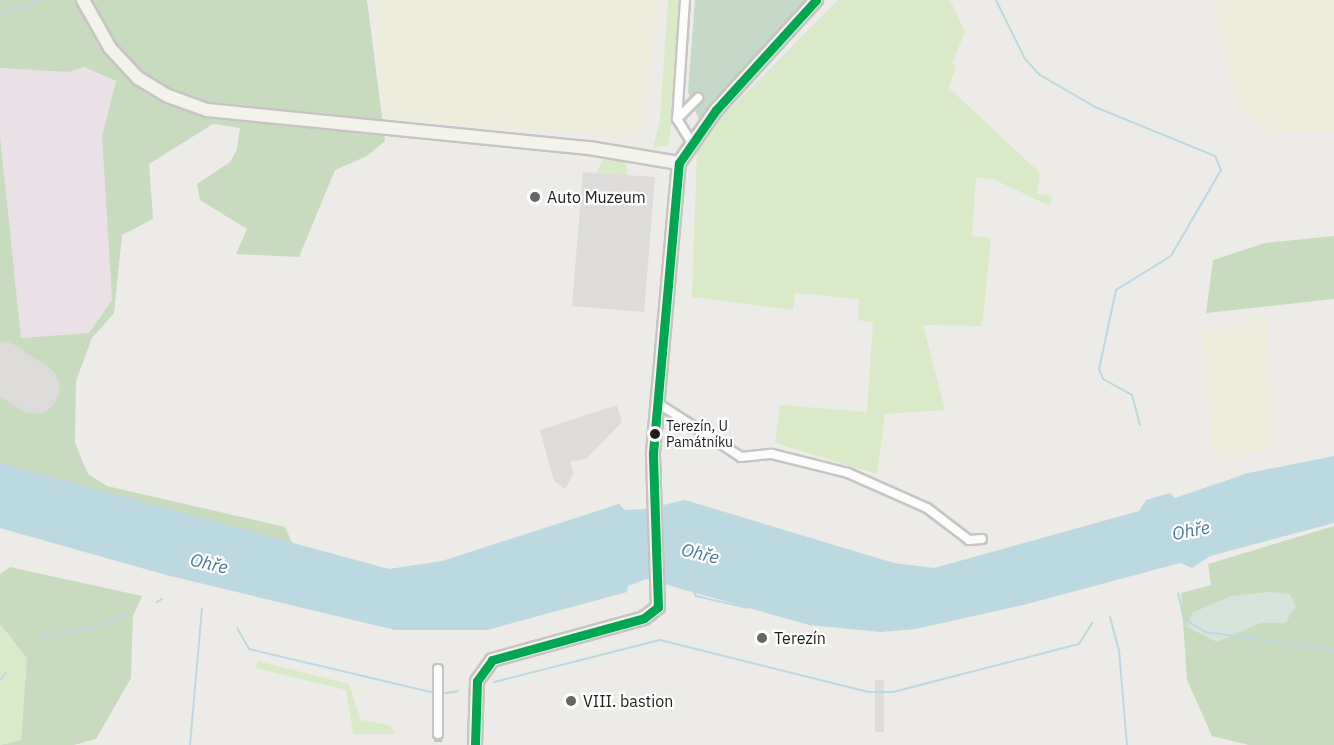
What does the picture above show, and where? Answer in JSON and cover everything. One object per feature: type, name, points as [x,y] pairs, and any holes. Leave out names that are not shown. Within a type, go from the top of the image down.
[{"type":"main road","points":[[83,0],[110,48],[138,78],[207,110],[589,148],[679,163]]},
{"type":"main road","points":[[475,745],[477,681],[492,660],[645,618],[655,612],[659,597],[653,498],[656,402],[679,163],[691,141],[816,0]]},
{"type":"street","points":[[685,0],[677,119],[691,141]]},
{"type":"street","points":[[677,119],[698,98]]},
{"type":"street","points":[[656,402],[741,457],[772,454],[848,473],[927,508],[969,540],[982,539]]},
{"type":"street","points":[[438,669],[438,734]]},
{"type":"shaded area","points":[[84,67],[116,81],[102,136],[112,300],[89,333],[21,338],[0,135],[0,68],[69,72]]},
{"type":"shaded area","points":[[583,172],[655,177],[644,312],[572,306]]},
{"type":"shaded area","points":[[617,405],[622,422],[587,458],[570,462],[574,473],[565,489],[554,481],[540,430]]},
{"type":"shaded area","points":[[1269,592],[1290,594],[1296,607],[1285,623],[1260,623],[1217,642],[1187,627],[1192,613],[1231,596]]},
{"type":"shaded area","points":[[875,680],[884,680],[884,732],[875,732]]},
{"type":"green space","points":[[0,0],[367,0],[385,141],[367,156],[335,170],[299,257],[236,254],[247,229],[200,200],[197,184],[230,162],[237,149],[240,128],[213,124],[149,164],[153,219],[122,235],[114,313],[92,338],[76,381],[75,443],[88,474],[107,486],[285,527],[294,547],[0,463],[0,387],[38,412],[60,381],[0,341],[0,135],[21,338],[89,333],[112,300],[102,136],[116,81],[84,67],[69,72],[0,68]]},
{"type":"green space","points":[[375,0],[657,0],[644,127],[617,135],[388,119],[379,79]]},
{"type":"green space","points":[[668,0],[681,0],[673,118],[668,145],[653,148],[660,120]]},
{"type":"green space","points":[[695,0],[809,0],[699,120],[688,92]]},
{"type":"green space","points":[[838,0],[950,0],[965,32],[952,63],[956,65],[949,88],[1040,173],[1037,193],[1052,196],[1050,206],[993,179],[976,177],[972,236],[991,238],[982,326],[923,325],[945,410],[885,414],[877,474],[775,443],[780,405],[867,412],[873,323],[858,320],[859,299],[795,293],[793,310],[692,297],[697,151],[717,122]]},
{"type":"green space","points":[[1213,0],[1334,0],[1334,132],[1272,131],[1238,108]]},
{"type":"green space","points":[[605,155],[625,159],[628,175],[596,173]]},
{"type":"green space","points":[[1334,236],[1334,299],[1206,313],[1213,260],[1265,243]]},
{"type":"green space","points":[[1267,315],[1274,449],[1214,460],[1203,330],[1250,328],[1250,316]]},
{"type":"green space","points":[[0,341],[60,381],[38,412],[0,387]]},
{"type":"green space","points":[[1334,526],[1334,745],[1249,745],[1212,736],[1187,680],[1181,593],[1211,585],[1208,564]]},
{"type":"green space","points":[[10,567],[142,596],[133,616],[131,678],[96,739],[74,745],[0,745],[21,740],[27,658],[0,624],[0,574]]},
{"type":"green space","points":[[0,624],[27,657],[21,740],[0,745]]},
{"type":"green space","points":[[258,661],[349,684],[361,720],[390,725],[395,734],[353,734],[346,690],[256,668]]},
{"type":"water","name":"Ohře","points":[[1334,456],[1334,523],[1210,556],[1192,568],[1180,563],[1027,604],[916,629],[881,632],[809,625],[646,579],[628,586],[627,592],[487,630],[395,630],[166,575],[0,528],[0,463],[389,569],[442,561],[619,504],[625,510],[646,509],[685,500],[894,563],[934,568],[1139,511],[1146,500],[1170,493],[1175,498],[1248,473]]},
{"type":"waterway","points":[[0,14],[41,0]]},
{"type":"waterway","points":[[996,0],[1025,59],[1040,75],[1095,107],[1215,156],[1221,170],[1171,256],[1116,290],[1099,369],[1103,379],[1132,395],[1140,425]]},
{"type":"waterway","points":[[693,590],[696,596],[747,608]]},
{"type":"waterway","points":[[1178,593],[1184,619],[1206,632],[1334,650]]},
{"type":"waterway","points":[[157,602],[162,599]]},
{"type":"waterway","points":[[190,745],[202,609]]},
{"type":"waterway","points":[[40,638],[102,626],[127,613]]},
{"type":"waterway","points":[[1110,617],[1119,650],[1127,745]]},
{"type":"waterway","points":[[494,682],[660,640],[869,692],[893,692],[1079,644],[1092,623]]},
{"type":"waterway","points":[[237,628],[249,649],[435,693]]},
{"type":"waterway","points":[[0,680],[6,673]]},
{"type":"waterway","points":[[440,694],[458,691]]},
{"type":"runway","points":[[0,366],[34,388]]},
{"type":"tunnel","points":[[438,734],[438,745]]},
{"type":"transit line","points":[[475,745],[477,681],[492,660],[644,618],[658,607],[653,453],[679,163],[716,110],[816,0]]},
{"type":"place","name":"Auto Muzeum","points":[[535,197]]},
{"type":"place","name":"Terezín, U Památníku","points":[[655,434]]},
{"type":"place","name":"Terezín","points":[[762,638]]},
{"type":"place","name":"VIII. bastion","points":[[571,701]]}]
